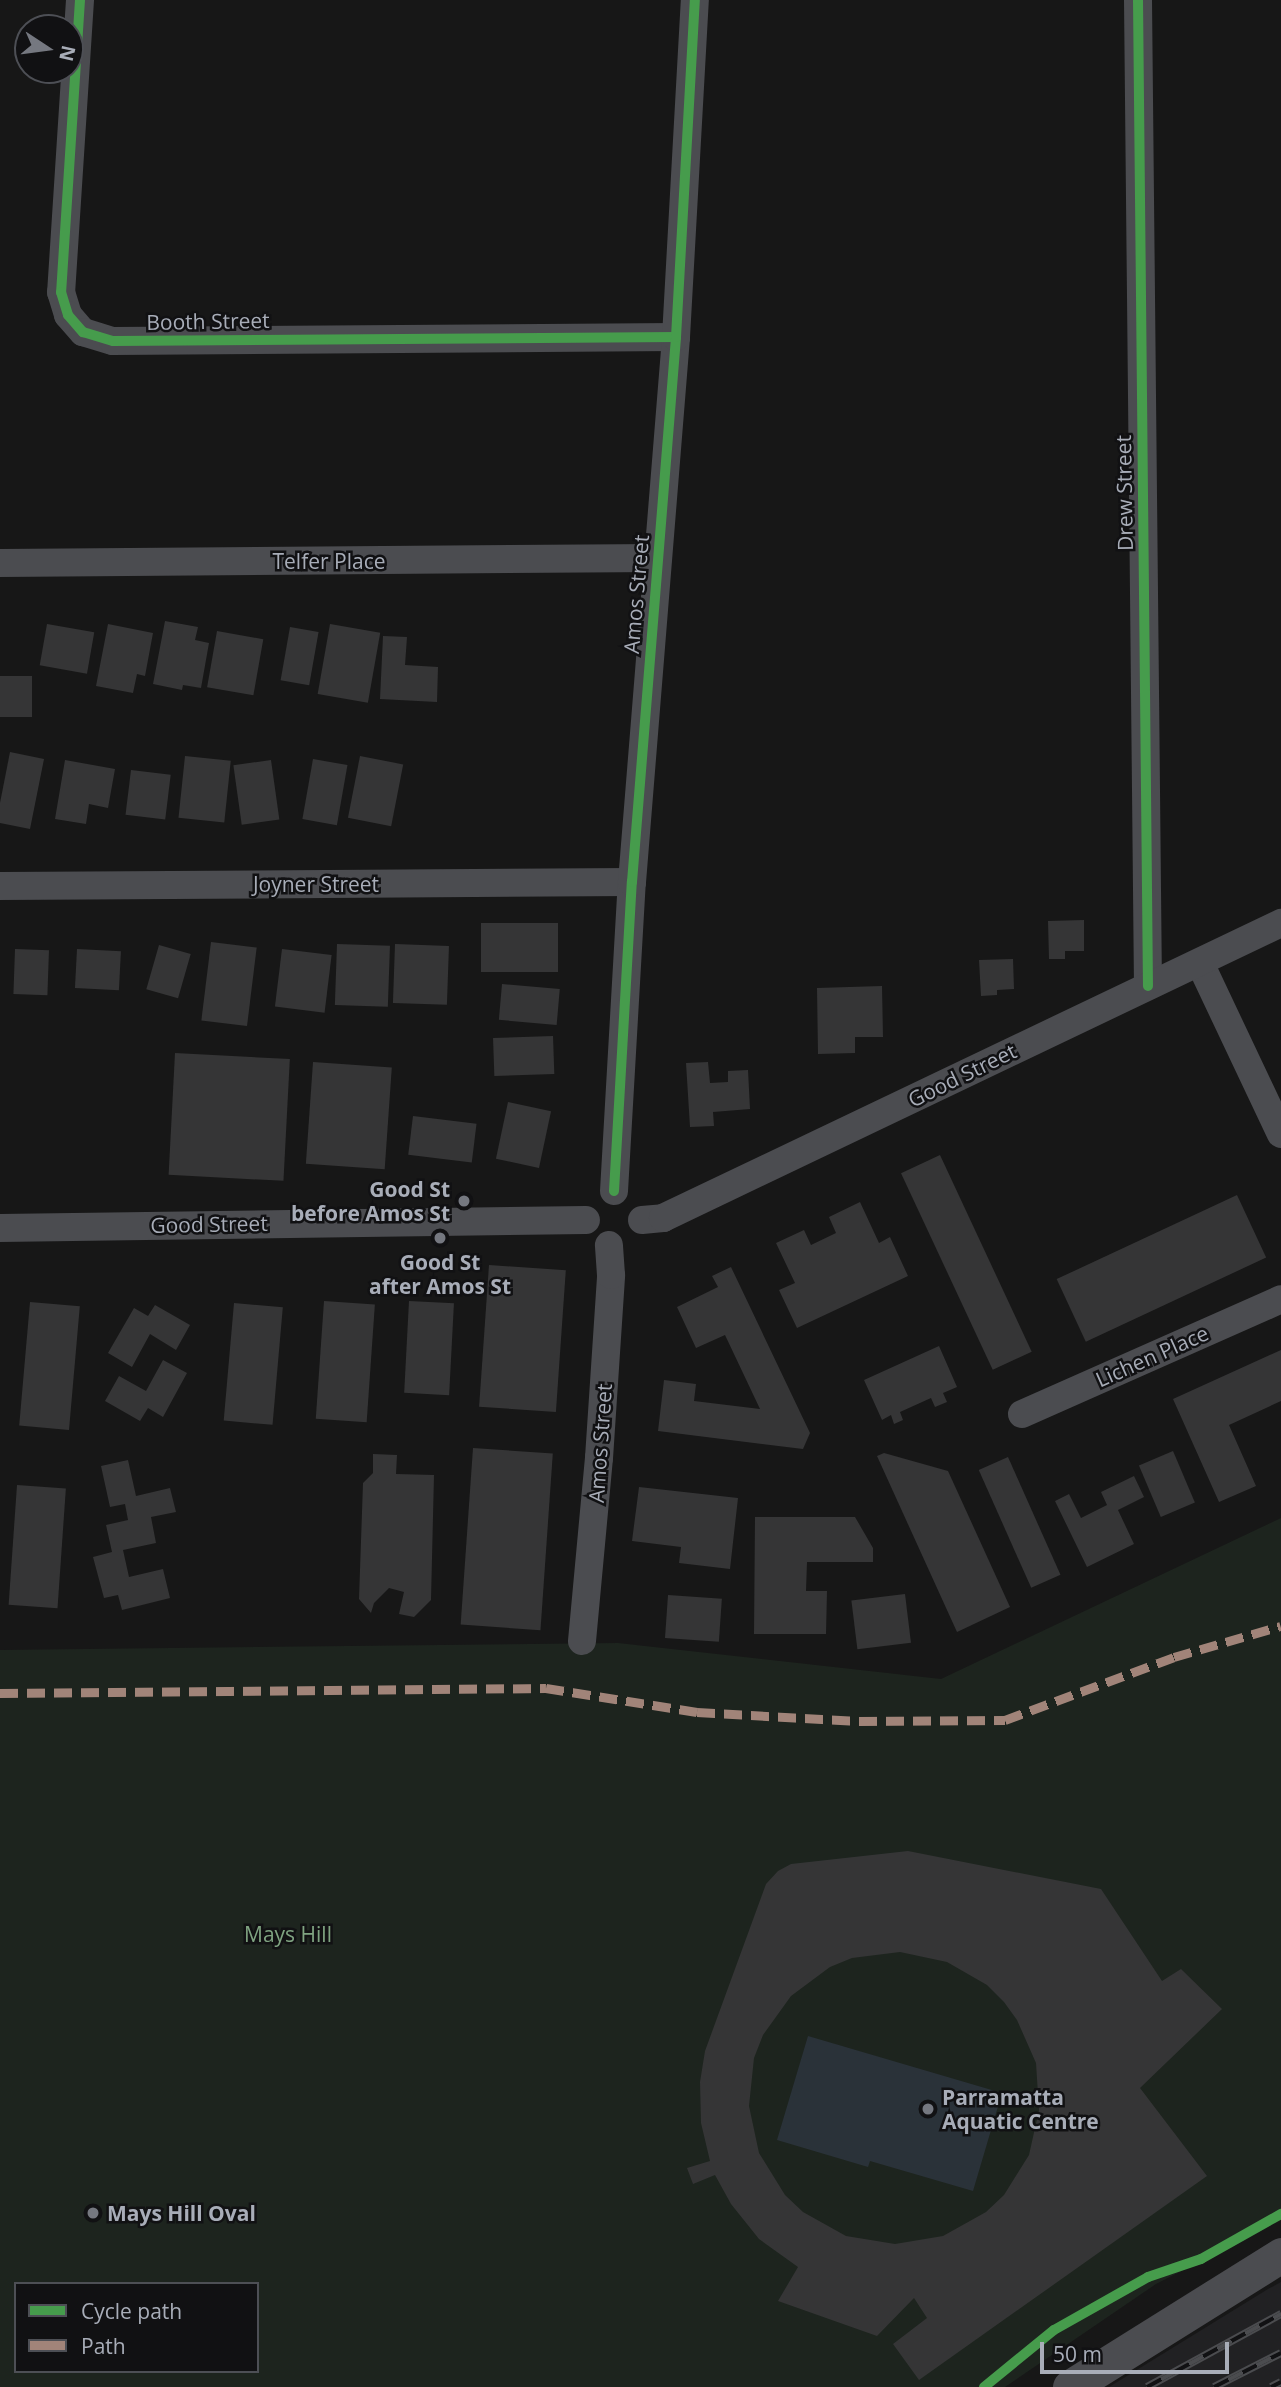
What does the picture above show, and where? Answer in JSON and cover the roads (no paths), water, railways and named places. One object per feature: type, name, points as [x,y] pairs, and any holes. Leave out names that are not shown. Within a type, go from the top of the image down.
[{"type":"street","name":"Booth Street","points":[[80,0],[61,292],[68,315],[83,332],[113,341],[676,337]]},
{"type":"street","name":"Amos Street","points":[[614,1191],[632,882],[676,337],[695,0]]},
{"type":"street","name":"Drew Street","points":[[1138,0],[1148,986]]},
{"type":"street","name":"Telfer Place","points":[[0,563],[658,558]]},
{"type":"street","name":"Joyner Street","points":[[0,886],[632,882]]},
{"type":"street","name":"Good Street","points":[[642,1220],[663,1218],[1281,923]]},
{"type":"street","points":[[1200,963],[1281,1134]]},
{"type":"street","points":[[614,1191],[635,1199],[642,1220],[634,1239],[625,1244],[610,1245],[596,1238],[586,1220],[595,1200],[614,1191]]},
{"type":"street","name":"Good Street","points":[[0,1228],[586,1220]]},
{"type":"street","name":"Amos Street","points":[[582,1641],[599,1458],[611,1275],[610,1245]]},
{"type":"street","name":"Lichen Place","points":[[1022,1414],[1281,1298]]},
{"type":"street","points":[[1070,2387],[1281,2255]]},
{"type":"railway","points":[[1147,2387],[1281,2314]]},
{"type":"railway","points":[[1214,2387],[1281,2353]]},
{"type":"railway","points":[[1271,2387],[1281,2382]]},
{"type":"place","name":"Good St before Amos St","points":[[464,1201]]},
{"type":"place","name":"Good St after Amos St","points":[[440,1238]]},
{"type":"place","name":"Parramatta Aquatic Centre","points":[[928,2109]]},
{"type":"place","name":"Mays Hill Oval","points":[[93,2213]]},
{"type":"park label","name":"Mays Hill","points":[[288,1934]]}]
